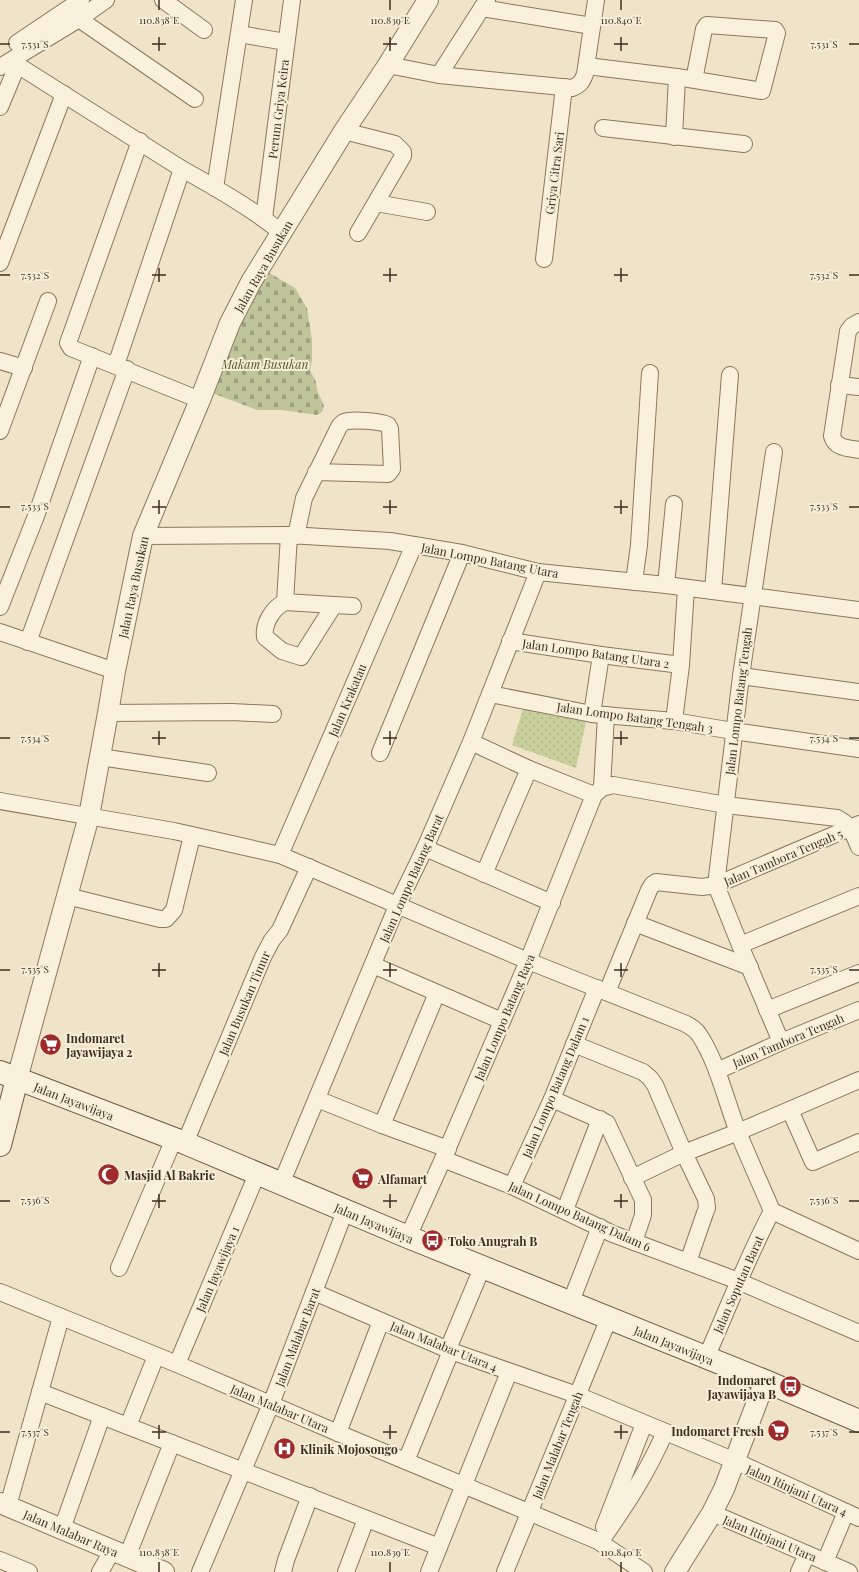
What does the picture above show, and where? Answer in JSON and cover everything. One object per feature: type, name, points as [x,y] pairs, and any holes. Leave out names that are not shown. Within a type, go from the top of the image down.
[{"type":"main road","name":"Jalan Jayawijaya","points":[[8,1076],[179,1141],[482,1268],[765,1381],[859,1421]]},
{"type":"main road","points":[[0,1145],[8,1076]]},
{"type":"street","points":[[16,43],[81,7],[106,0]]},
{"type":"street","points":[[163,0],[204,30]]},
{"type":"street","points":[[215,188],[244,0]]},
{"type":"street","name":"Perum Griya Keira","points":[[264,218],[292,0]]},
{"type":"street","name":"Jalan Raya Busukan","points":[[8,1076],[67,896],[89,816],[115,671],[143,536],[200,400],[230,323],[251,282],[344,131],[388,65],[428,0]]},
{"type":"street","points":[[388,65],[439,75],[572,88],[582,82],[587,66],[596,0]]},
{"type":"street","points":[[439,75],[484,4],[592,26]]},
{"type":"street","points":[[0,107],[9,65],[81,7]]},
{"type":"street","points":[[81,7],[195,99]]},
{"type":"street","points":[[587,66],[677,77],[694,80],[762,91],[777,33],[775,30],[707,25],[704,29],[694,80]]},
{"type":"street","points":[[239,34],[286,42]]},
{"type":"street","points":[[9,65],[64,94],[182,169],[264,218],[281,232]]},
{"type":"street","points":[[674,137],[677,77]]},
{"type":"street","name":"Griya Citra Sari","points":[[544,259],[564,87]]},
{"type":"street","points":[[0,263],[64,94]]},
{"type":"street","points":[[603,128],[744,144]]},
{"type":"street","points":[[344,131],[395,144],[403,152],[403,156],[358,233]]},
{"type":"street","points":[[140,141],[68,338],[68,343],[71,348],[200,400]]},
{"type":"street","points":[[28,642],[121,367],[182,169]]},
{"type":"street","points":[[393,173],[396,207]]},
{"type":"street","points":[[376,203],[427,212]]},
{"type":"street","points":[[0,431],[48,301]]},
{"type":"street","points":[[859,322],[852,326],[848,331],[832,436],[833,442],[839,446],[859,450]]},
{"type":"street","points":[[0,607],[36,516],[92,356]]},
{"type":"street","points":[[0,361],[24,368]]},
{"type":"street","points":[[634,582],[639,545],[650,373]]},
{"type":"street","points":[[713,592],[730,375]]},
{"type":"street","points":[[839,385],[859,387]]},
{"type":"street","points":[[285,602],[293,536],[304,498],[316,472],[338,429],[345,421],[379,422],[388,425],[390,429],[392,469],[388,474],[316,472]]},
{"type":"street","name":"Jalan Lompo Batang Tengah","points":[[716,885],[741,676],[774,452]]},
{"type":"street","points":[[666,584],[674,504]]},
{"type":"street","name":"Jalan Lompo Batang Utara","points":[[143,536],[293,536],[390,542],[462,553],[538,572],[666,584],[713,592],[859,610]]},
{"type":"street","name":"Jalan Krakatau","points":[[280,855],[414,545]]},
{"type":"street","points":[[380,753],[462,553]]},
{"type":"street","name":"Jalan Lompo Batang Barat","points":[[281,1184],[397,906],[425,848],[471,742],[538,572]]},
{"type":"street","points":[[674,722],[682,665],[686,588]]},
{"type":"street","points":[[334,605],[301,657],[282,651],[265,637],[265,628],[273,612],[277,606],[285,602],[353,606]]},
{"type":"street","points":[[0,632],[115,671]]},
{"type":"street","name":"Jalan Lompo Batang Utara 2","points":[[510,641],[601,655],[682,665]]},
{"type":"street","name":"Jalan Lompo Batang Raya","points":[[408,1237],[446,1154],[598,791],[601,655]]},
{"type":"street","points":[[741,676],[859,692]]},
{"type":"street","name":"Jalan Lompo Batang Tengah 3","points":[[490,694],[599,714],[674,722],[859,749]]},
{"type":"street","points":[[108,713],[232,712],[273,714]]},
{"type":"street","points":[[471,742],[529,769],[598,791],[613,785],[726,805],[837,818],[855,826],[859,846]]},
{"type":"street","points":[[100,757],[208,773]]},
{"type":"street","points":[[484,874],[529,769]]},
{"type":"street","points":[[1,805],[89,816],[280,855],[528,961],[684,1022],[700,1035],[717,1071],[738,1132],[772,1211],[859,1251]]},
{"type":"street","name":"Jalan Tambora Tengah 5","points":[[635,923],[649,890],[656,882],[702,887],[716,885],[855,826]]},
{"type":"street","points":[[67,896],[160,919],[166,919],[174,910],[192,836]]},
{"type":"street","points":[[425,848],[552,903]]},
{"type":"street","name":"Jalan Busukan Timur","points":[[120,1268],[263,957],[272,940],[280,930],[309,867]]},
{"type":"street","points":[[716,885],[781,1042]]},
{"type":"street","points":[[740,945],[859,896]]},
{"type":"street","points":[[635,923],[750,967]]},
{"type":"street","name":"Jalan Lompo Batang Dalam 1","points":[[512,1186],[552,1099],[574,1044],[635,923]]},
{"type":"street","points":[[373,965],[502,1021]]},
{"type":"street","points":[[767,1010],[859,972]]},
{"type":"street","points":[[382,1125],[437,993]]},
{"type":"street","name":"Jalan Tambora Tengah","points":[[717,1071],[781,1042],[859,1010]]},
{"type":"street","points":[[574,1044],[643,1072],[655,1085],[684,1153],[706,1199],[707,1208],[688,1262]]},
{"type":"street","points":[[632,1178],[684,1153],[738,1132],[859,1080]]},
{"type":"street","name":"Jalan Lompo Batang Dalam 6","points":[[317,1099],[382,1125],[634,1242],[740,1282],[859,1332]]},
{"type":"street","points":[[552,1099],[607,1123],[643,1200],[643,1215],[634,1242]]},
{"type":"street","points":[[790,1110],[813,1162],[859,1142]]},
{"type":"street","points":[[565,1210],[600,1120]]},
{"type":"street","name":"Jalan Jayawijaya 1","points":[[176,1364],[257,1174]]},
{"type":"street","name":"Jalan Malabar Barat","points":[[200,1572],[271,1404],[345,1211]]},
{"type":"street","name":"Jalan Soputan Barat","points":[[706,1358],[740,1282],[756,1241],[772,1211]]},
{"type":"street","points":[[570,1304],[600,1227]]},
{"type":"street","points":[[406,1460],[482,1268]]},
{"type":"street","name":"Jalan Malabar Utara","points":[[0,1292],[176,1364],[599,1542],[644,1572]]},
{"type":"street","name":"Jalan Malabar Utara 4","points":[[314,1292],[449,1350],[577,1395],[665,1432]]},
{"type":"street","points":[[4,1504],[40,1392],[61,1317]]},
{"type":"street","name":"Jalan Malabar Tengah","points":[[505,1572],[609,1318]]},
{"type":"street","points":[[338,1433],[381,1320]]},
{"type":"street","points":[[128,1426],[156,1356]]},
{"type":"street","points":[[429,1572],[509,1372]]},
{"type":"street","points":[[675,1572],[712,1513],[735,1461],[765,1381]]},
{"type":"street","points":[[40,1392],[439,1547]]},
{"type":"street","points":[[62,1529],[102,1416]]},
{"type":"street","points":[[599,1542],[644,1424]]},
{"type":"street","points":[[599,1542],[641,1481],[655,1457],[665,1432]]},
{"type":"street","name":"Jalan Rinjani Utara 4","points":[[665,1432],[735,1461],[853,1515]]},
{"type":"street","points":[[100,1572],[119,1554],[172,1443]]},
{"type":"street","points":[[283,1572],[310,1496]]},
{"type":"street","name":"Jalan Malabar Raya","points":[[4,1504],[164,1572]]},
{"type":"street","name":"Jalan Rinjani Utara","points":[[712,1513],[849,1572]]},
{"type":"street","points":[[825,1562],[853,1515]]},
{"type":"street","points":[[346,1572],[366,1519]]},
{"type":"street","points":[[799,1572],[807,1554]]},
{"type":"street","points":[[0,1560],[29,1572]]},
{"type":"green space","name":"Makam Busukan","points":[[266,271],[295,288],[307,308],[312,340],[312,360],[310,370],[316,382],[317,390],[324,406],[322,412],[317,415],[282,410],[257,410],[212,393],[224,345]]},
{"type":"green space","points":[[523,709],[586,722],[576,768],[512,745]]},
{"type":"place","name":"Indomaret Jayawijaya 2","points":[[50,1045]]},
{"type":"place","name":"Masjid Al Bakrie","points":[[109,1175]]},
{"type":"place","name":"Alfamart","points":[[363,1179]]},
{"type":"place","name":"Toko Anugrah B","points":[[433,1241]]},
{"type":"place","name":"Indomaret Jayawijaya B","points":[[791,1387]]},
{"type":"place","name":"Indomaret Fresh","points":[[779,1431]]},
{"type":"place","name":"Klinik Mojosongo","points":[[285,1449]]}]
